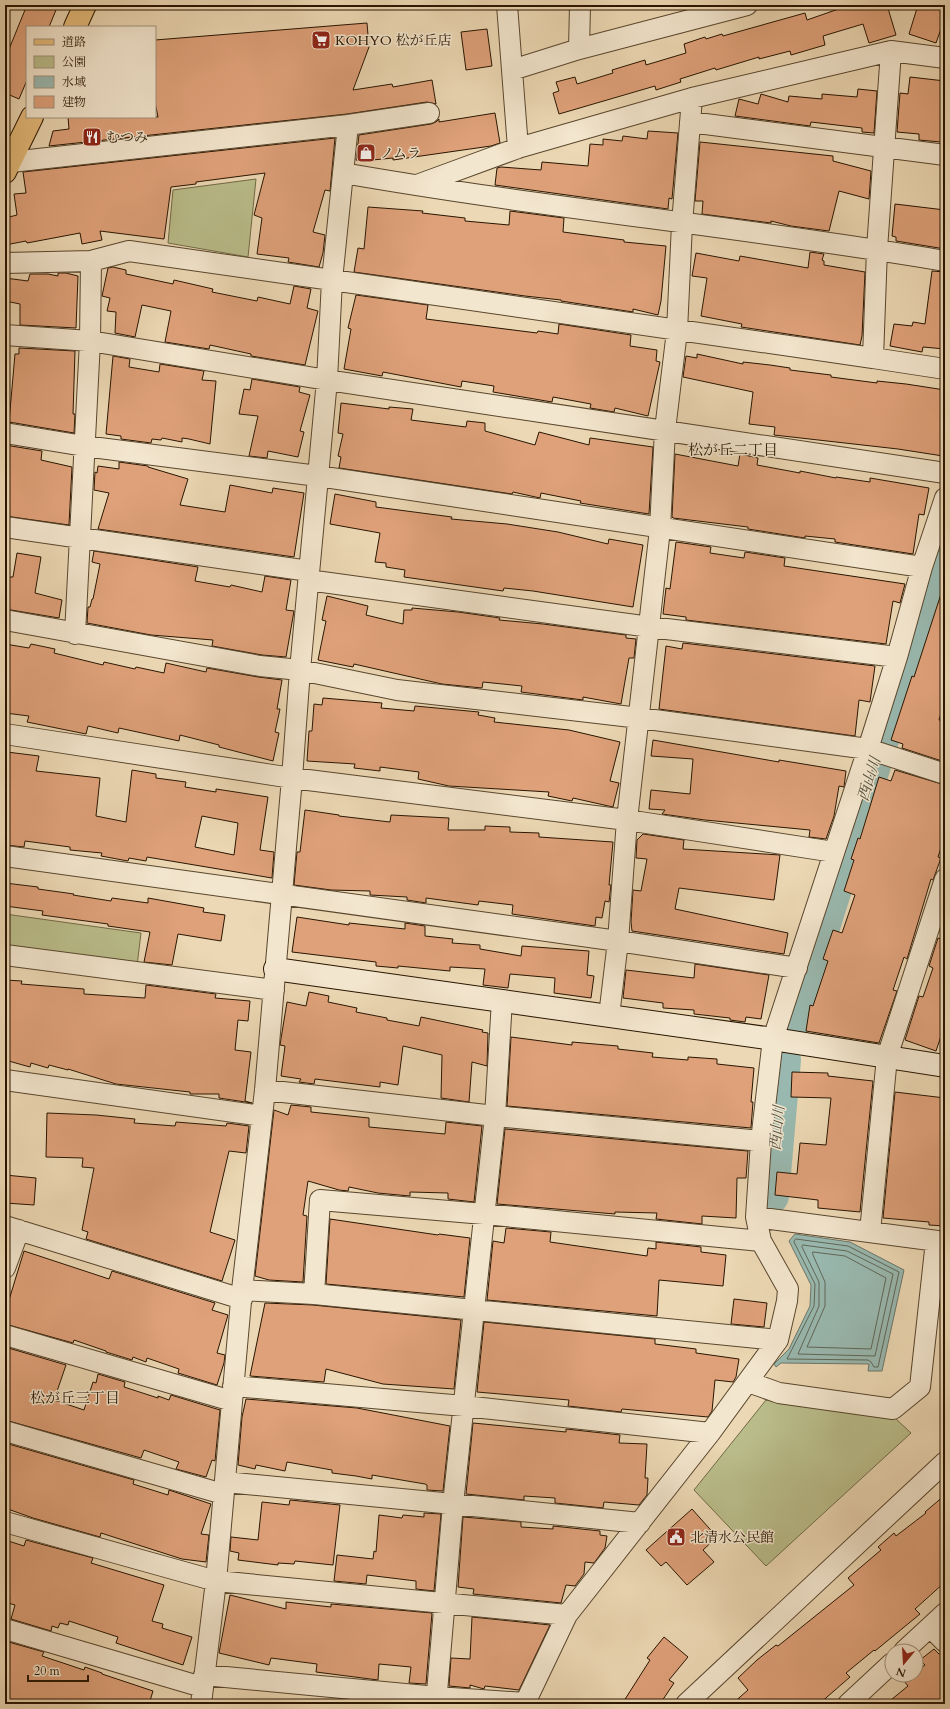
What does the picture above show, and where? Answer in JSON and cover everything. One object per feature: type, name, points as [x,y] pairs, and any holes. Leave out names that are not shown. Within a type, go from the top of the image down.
[{"type":"main road","points":[[75,26],[85,5]]},
{"type":"main road","points":[[8,167],[32,118]]},
{"type":"street","points":[[508,5],[518,148]]},
{"type":"street","points":[[579,49],[580,5]]},
{"type":"street","points":[[512,70],[579,49],[747,5]]},
{"type":"street","points":[[873,358],[877,249],[891,51]]},
{"type":"street","points":[[415,186],[518,148],[692,98],[891,51],[945,58]]},
{"type":"street","points":[[609,1016],[618,941],[627,820],[640,718],[660,529],[665,430],[677,330],[682,224],[692,98]]},
{"type":"street","points":[[8,167],[348,125],[429,113]]},
{"type":"street","points":[[690,122],[885,146],[945,155]]},
{"type":"street","points":[[202,1688],[216,1581],[242,1294],[266,1090],[300,670],[327,380],[332,280],[348,125]]},
{"type":"street","points":[[343,173],[415,186],[682,224],[877,249],[945,261]]},
{"type":"street","points":[[5,263],[91,261],[129,251],[945,368]]},
{"type":"street","points":[[75,634],[90,341],[91,261]]},
{"type":"street","points":[[5,335],[90,341],[327,380],[945,473]]},
{"type":"street","points":[[5,433],[84,446],[318,476],[660,529],[922,567]]},
{"type":"street","points":[[5,1629],[202,1688],[436,1701],[525,1703],[567,1615],[710,1433],[778,1340],[787,1301],[788,1289],[761,1240],[756,1217],[761,1141],[773,1039],[868,749],[897,657],[922,567],[945,498]]},
{"type":"street","points":[[5,527],[309,576],[650,627],[897,657]]},
{"type":"street","points":[[5,620],[75,634],[260,666],[300,670],[397,690],[640,718],[868,749],[945,774]]},
{"type":"street","points":[[5,734],[292,778],[627,820],[834,852]]},
{"type":"street","points":[[5,856],[618,941],[797,968]]},
{"type":"street","points":[[870,1232],[887,1057],[945,879]]},
{"type":"street","points":[[5,955],[502,1000],[773,1039],[945,1066]]},
{"type":"street","points":[[436,1701],[453,1504],[495,1116],[502,1000]]},
{"type":"street","points":[[5,1080],[262,1116]]},
{"type":"street","points":[[266,1090],[495,1116],[761,1141]]},
{"type":"street","points":[[314,1294],[320,1200],[761,1240]]},
{"type":"street","points":[[748,1382],[779,1393],[893,1409],[920,1387],[941,1241],[756,1217]]},
{"type":"street","points":[[5,1268],[12,1228],[242,1294],[314,1294],[778,1340]]},
{"type":"street","points":[[5,1335],[233,1394],[464,1406],[710,1433]]},
{"type":"street","points":[[5,1431],[224,1488],[453,1504],[640,1523]]},
{"type":"street","points":[[686,1704],[945,1462]]},
{"type":"street","points":[[5,1522],[216,1581],[567,1615]]},
{"type":"street","points":[[913,1643],[945,1613]]},
{"type":"street","points":[[930,1627],[945,1642]]},
{"type":"street","points":[[848,1704],[884,1670]]},
{"type":"green space","points":[[256,179],[248,257],[168,243],[173,190]]},
{"type":"green space","points":[[5,914],[141,933],[137,966],[5,947]]},
{"type":"green space","points":[[766,1400],[895,1418],[911,1433],[766,1566],[694,1490]]},
{"type":"water","points":[[795,1234],[850,1242],[904,1270],[882,1371],[868,1371],[869,1364],[781,1363],[776,1367],[774,1364],[789,1349],[810,1306],[811,1285],[789,1241]]},
{"type":"building","points":[[27,5],[58,5],[49,26],[26,26],[26,82],[19,99],[5,93],[5,59]]},
{"type":"building","points":[[850,5],[887,5],[896,35],[869,43],[863,24],[823,36],[825,45],[791,55],[790,51],[759,59],[759,57],[716,70],[715,68],[680,79],[681,82],[656,90],[655,86],[559,114],[553,93],[559,91],[556,82],[575,77],[577,84],[613,73],[612,70],[645,60],[646,65],[686,53],[684,44],[705,37],[706,39],[722,34],[723,36],[805,13],[807,20]]},
{"type":"building","points":[[918,5],[945,5],[945,26],[942,26],[936,43],[909,34]]},
{"type":"building","points":[[367,23],[369,47],[353,90],[392,84],[393,87],[432,80],[436,104],[427,102],[347,114],[49,146],[53,131],[69,129],[68,118],[158,117],[156,107],[156,40]]},
{"type":"building","points":[[487,29],[492,66],[466,70],[461,32]]},
{"type":"building","points":[[910,77],[945,81],[945,100],[941,142],[919,140],[919,134],[897,132],[900,93],[908,94]]},
{"type":"building","points":[[858,89],[877,91],[874,133],[862,132],[862,128],[811,122],[810,126],[735,116],[739,99],[758,104],[761,94],[788,102],[789,96],[822,99],[822,94],[857,97]]},
{"type":"building","points":[[495,113],[500,143],[491,146],[393,160],[393,158],[362,161],[356,160],[359,135],[431,124],[439,119],[439,122]]},
{"type":"building","points":[[648,131],[678,133],[672,199],[669,198],[668,209],[495,185],[497,168],[541,170],[542,162],[588,166],[590,144],[603,145],[603,139],[622,141],[623,136],[647,139]]},
{"type":"building","points":[[335,138],[330,191],[325,190],[313,232],[325,235],[323,253],[319,267],[288,262],[289,258],[257,254],[262,218],[254,215],[265,173],[196,182],[196,184],[171,187],[164,239],[100,231],[102,240],[82,244],[80,233],[27,243],[26,241],[5,245],[5,218],[17,215],[14,194],[26,193],[23,172]]},
{"type":"building","points":[[700,142],[833,156],[833,161],[871,171],[869,199],[839,191],[829,231],[791,226],[771,221],[771,223],[702,214],[703,201],[695,201]]},
{"type":"building","points":[[895,204],[945,210],[945,249],[896,241],[896,237],[892,236]]},
{"type":"building","points":[[368,207],[423,211],[422,213],[465,218],[465,221],[509,225],[510,211],[564,218],[563,232],[624,240],[624,242],[666,246],[661,301],[658,315],[633,309],[633,312],[561,300],[354,272],[358,248],[364,249]]},
{"type":"building","points":[[810,252],[824,254],[822,260],[824,261],[824,265],[865,272],[862,336],[860,345],[741,327],[742,324],[701,316],[707,278],[692,276],[696,253],[739,261],[740,256],[808,268]]},
{"type":"building","points":[[113,267],[126,270],[126,274],[173,284],[174,280],[213,289],[212,292],[257,301],[258,297],[290,304],[294,286],[311,289],[307,308],[318,311],[305,365],[251,356],[251,354],[210,345],[209,349],[165,342],[171,311],[142,305],[135,337],[115,333],[116,312],[107,311],[110,298],[102,296],[108,268]]},
{"type":"building","points":[[932,271],[945,272],[945,349],[923,347],[922,352],[890,346],[894,324],[912,326],[913,322],[925,324]]},
{"type":"building","points":[[58,273],[78,276],[76,328],[20,325],[20,304],[5,301],[5,278],[28,281],[30,274],[48,274],[58,276]]},
{"type":"building","points":[[356,295],[428,305],[426,319],[537,333],[538,331],[558,334],[559,324],[631,335],[630,346],[657,350],[656,361],[660,362],[648,416],[615,408],[614,412],[590,408],[591,404],[553,397],[552,402],[493,392],[494,386],[462,381],[461,387],[383,372],[382,376],[344,369],[351,329],[348,328]]},
{"type":"building","points":[[19,348],[75,351],[73,414],[75,414],[74,433],[9,422],[15,354],[19,354]]},
{"type":"building","points":[[697,354],[743,364],[743,362],[770,365],[790,368],[790,370],[831,375],[831,377],[877,383],[877,381],[906,384],[945,390],[945,448],[943,456],[898,449],[774,435],[775,427],[749,424],[753,392],[683,377],[686,356],[697,358]]},
{"type":"building","points":[[113,356],[130,359],[129,367],[159,372],[160,364],[204,371],[202,380],[216,381],[210,444],[182,438],[182,442],[162,438],[161,440],[152,439],[151,443],[121,439],[121,436],[106,434]]},
{"type":"building","points":[[252,379],[300,387],[299,392],[310,395],[300,431],[304,432],[298,457],[268,451],[267,458],[249,456],[258,416],[239,414],[244,389],[250,390]]},
{"type":"building","points":[[341,403],[389,409],[389,407],[413,409],[411,420],[466,427],[467,421],[485,423],[485,431],[535,445],[539,432],[589,445],[590,438],[653,447],[649,514],[580,503],[581,501],[541,493],[540,498],[513,492],[512,494],[339,468],[341,457],[338,456],[343,434],[338,433]]},
{"type":"building","points":[[5,445],[42,451],[41,460],[72,467],[69,525],[5,516]]},
{"type":"building","points":[[675,454],[738,466],[740,454],[758,458],[757,465],[800,473],[800,471],[836,478],[870,482],[870,478],[929,488],[924,515],[919,514],[913,554],[835,542],[835,539],[805,536],[805,538],[748,529],[748,527],[673,518]]},
{"type":"building","points":[[119,462],[148,466],[188,479],[180,505],[225,512],[230,485],[272,493],[273,488],[304,493],[294,557],[98,529],[109,493],[94,490],[95,472],[97,473],[98,466],[119,469]]},
{"type":"building","points":[[335,494],[376,502],[376,507],[452,517],[451,519],[507,524],[558,532],[608,544],[609,539],[643,545],[633,607],[533,591],[504,588],[503,591],[404,577],[405,570],[386,567],[386,563],[375,562],[380,533],[330,524]]},
{"type":"building","points":[[676,542],[711,547],[710,553],[744,558],[745,552],[785,558],[784,566],[905,584],[900,603],[893,601],[886,644],[686,620],[686,617],[663,614],[666,588],[670,589]]},
{"type":"building","points":[[94,551],[198,567],[195,581],[230,587],[231,585],[262,592],[265,576],[291,580],[286,610],[294,611],[286,657],[262,655],[212,646],[213,640],[151,635],[87,623],[88,607],[90,607],[93,599],[100,564],[92,562]]},
{"type":"building","points":[[17,553],[41,557],[35,593],[62,600],[59,618],[5,609],[5,577],[13,577]]},
{"type":"building","points":[[941,594],[945,595],[945,700],[939,720],[945,722],[945,762],[902,748],[903,744],[891,740],[912,676],[914,677]]},
{"type":"building","points":[[327,596],[368,606],[366,615],[403,624],[404,610],[412,610],[412,608],[458,612],[500,618],[499,620],[626,635],[626,638],[636,639],[634,658],[629,658],[621,704],[583,697],[583,700],[521,692],[522,686],[483,682],[482,688],[442,684],[354,664],[353,667],[318,660],[326,621],[322,620]]},
{"type":"building","points":[[683,643],[875,666],[870,702],[859,700],[855,736],[659,709],[666,646],[682,649]]},
{"type":"building","points":[[5,644],[29,648],[31,644],[55,649],[54,653],[103,665],[104,662],[135,669],[136,667],[164,673],[166,663],[206,672],[207,668],[282,680],[277,709],[280,709],[275,732],[279,733],[273,761],[180,735],[179,741],[119,728],[118,733],[88,726],[86,734],[27,722],[29,716],[5,713],[9,674],[5,673]]},
{"type":"building","points":[[323,698],[382,703],[381,708],[414,711],[415,706],[479,712],[478,715],[495,718],[494,722],[569,730],[620,742],[610,781],[619,783],[613,807],[573,798],[572,801],[548,796],[549,792],[449,786],[418,779],[419,772],[380,767],[380,771],[354,768],[355,764],[307,761],[309,731],[312,731],[314,704],[322,705]]},
{"type":"building","points":[[653,740],[779,762],[779,760],[846,771],[844,787],[839,786],[834,816],[826,839],[809,837],[810,830],[705,820],[662,814],[665,810],[649,809],[651,790],[690,794],[693,759],[651,756]]},
{"type":"building","points":[[7,752],[39,756],[36,771],[100,778],[96,816],[126,822],[132,770],[156,774],[156,778],[186,782],[185,787],[216,792],[216,789],[268,797],[260,850],[274,852],[272,878],[147,857],[146,861],[129,858],[128,861],[101,856],[102,853],[70,850],[70,847],[25,841],[24,847],[5,845],[5,765]],"holes":[[[202,816],[238,823],[234,855],[195,847]]]},
{"type":"building","points":[[895,770],[945,785],[945,836],[938,857],[941,858],[933,880],[931,879],[907,959],[904,957],[893,990],[897,991],[879,1043],[806,1031],[810,1005],[813,1006],[828,961],[823,959],[833,930],[842,933],[855,895],[844,891],[854,860],[851,859],[858,838],[860,839],[879,777],[891,781]]},
{"type":"building","points":[[305,810],[390,822],[391,815],[449,818],[448,830],[485,830],[485,826],[510,827],[510,832],[539,833],[539,837],[613,842],[609,902],[605,901],[602,918],[596,917],[595,926],[512,914],[513,905],[479,901],[478,905],[426,898],[426,903],[407,900],[407,897],[370,895],[370,891],[331,890],[294,885],[297,852],[300,852]]},
{"type":"building","points":[[643,834],[684,840],[683,849],[780,855],[774,900],[679,888],[675,909],[788,933],[784,954],[632,931],[631,922],[633,890],[641,891],[647,859],[636,858],[637,840]]},
{"type":"building","points":[[5,883],[38,887],[38,889],[111,901],[112,898],[148,903],[148,898],[204,908],[203,912],[225,915],[221,941],[178,934],[172,965],[144,962],[150,932],[108,926],[108,924],[42,915],[43,911],[5,906]]},
{"type":"building","points":[[297,917],[349,925],[349,923],[405,929],[405,923],[425,926],[425,936],[453,939],[452,943],[480,945],[480,949],[521,956],[522,946],[589,951],[587,975],[594,976],[591,998],[554,993],[555,978],[510,974],[508,988],[483,985],[485,969],[450,967],[450,971],[398,966],[398,968],[376,966],[376,962],[292,952]]},
{"type":"building","points":[[938,938],[945,940],[945,1038],[941,1036],[936,1051],[905,1040],[919,996],[923,997],[933,968],[929,966]]},
{"type":"building","points":[[695,964],[769,975],[761,1019],[746,1017],[745,1022],[730,1020],[730,1018],[694,1014],[694,1010],[663,1008],[663,1003],[623,998],[626,970],[694,978]]},
{"type":"building","points":[[5,980],[22,981],[21,984],[84,989],[84,994],[145,998],[146,985],[216,994],[215,998],[250,1001],[248,1021],[238,1020],[235,1050],[251,1052],[245,1101],[252,1103],[219,1098],[219,1094],[190,1094],[190,1092],[116,1084],[68,1069],[49,1065],[48,1068],[31,1063],[30,1067],[5,1060]]},
{"type":"building","points":[[309,992],[329,996],[328,1002],[357,1008],[356,1012],[387,1018],[387,1020],[419,1026],[421,1017],[483,1030],[482,1032],[488,1033],[487,1066],[472,1062],[469,1102],[441,1098],[442,1055],[403,1046],[398,1085],[380,1082],[380,1087],[315,1079],[314,1084],[299,1082],[301,1079],[281,1076],[285,1046],[280,1045],[287,1002],[306,1006]]},
{"type":"building","points":[[511,1037],[572,1045],[572,1042],[618,1046],[618,1049],[653,1053],[652,1057],[688,1060],[688,1057],[717,1059],[717,1064],[754,1068],[751,1102],[753,1102],[751,1128],[507,1106]]},
{"type":"building","points":[[792,1072],[828,1073],[828,1076],[873,1081],[860,1212],[818,1208],[818,1200],[775,1195],[777,1172],[797,1174],[800,1143],[826,1145],[831,1098],[791,1097]]},
{"type":"building","points":[[895,1092],[945,1098],[945,1226],[929,1225],[929,1222],[883,1218]]},
{"type":"building","points":[[291,1105],[311,1107],[311,1112],[369,1118],[369,1127],[445,1134],[446,1122],[482,1126],[474,1202],[448,1199],[448,1193],[410,1192],[410,1196],[378,1193],[349,1187],[348,1191],[339,1190],[308,1181],[303,1215],[307,1216],[303,1282],[269,1280],[255,1276],[274,1110],[288,1115]]},
{"type":"building","points":[[47,1113],[96,1115],[135,1119],[134,1123],[175,1126],[176,1122],[226,1126],[227,1123],[249,1126],[246,1153],[229,1151],[210,1232],[235,1240],[222,1281],[86,1239],[88,1232],[82,1230],[94,1168],[82,1167],[83,1158],[46,1157]]},
{"type":"building","points":[[505,1129],[748,1151],[746,1178],[737,1178],[736,1218],[702,1216],[702,1224],[656,1219],[657,1213],[615,1212],[615,1214],[497,1204]]},
{"type":"building","points":[[5,1175],[36,1178],[34,1205],[5,1203]]},
{"type":"building","points":[[330,1219],[438,1235],[470,1238],[464,1297],[326,1284]]},
{"type":"building","points":[[506,1228],[551,1232],[550,1242],[647,1256],[648,1248],[656,1249],[656,1242],[701,1247],[701,1252],[726,1255],[723,1286],[659,1280],[657,1316],[487,1300],[493,1241],[504,1243]]},
{"type":"building","points":[[24,1251],[109,1279],[112,1271],[215,1303],[212,1310],[228,1315],[217,1353],[225,1355],[217,1385],[178,1373],[179,1369],[147,1358],[146,1362],[133,1357],[132,1360],[74,1340],[73,1343],[5,1324],[5,1313]]},
{"type":"building","points":[[734,1299],[767,1303],[764,1327],[731,1324]]},
{"type":"building","points":[[265,1303],[313,1305],[461,1320],[454,1389],[383,1384],[326,1369],[324,1382],[250,1376]]},
{"type":"building","points":[[484,1322],[655,1339],[655,1344],[696,1349],[696,1353],[739,1359],[736,1377],[733,1382],[715,1380],[712,1411],[708,1417],[622,1409],[621,1412],[568,1406],[569,1400],[477,1392]]},
{"type":"building","points":[[5,1347],[66,1365],[54,1400],[84,1410],[93,1382],[96,1383],[98,1374],[125,1382],[124,1387],[158,1398],[158,1396],[169,1400],[171,1395],[220,1410],[215,1461],[212,1460],[206,1477],[176,1469],[179,1462],[144,1450],[141,1458],[5,1420]]},
{"type":"building","points":[[246,1399],[357,1408],[450,1426],[443,1491],[427,1490],[427,1485],[425,1484],[372,1475],[372,1479],[332,1473],[332,1470],[287,1462],[285,1471],[256,1465],[255,1469],[238,1465],[242,1417]]},
{"type":"building","points":[[473,1423],[566,1432],[566,1429],[620,1435],[619,1443],[647,1444],[645,1478],[648,1478],[647,1495],[639,1505],[604,1502],[603,1508],[555,1503],[555,1498],[524,1496],[524,1500],[466,1494]]},
{"type":"building","points":[[5,1443],[134,1480],[133,1484],[168,1495],[169,1490],[211,1504],[201,1534],[209,1535],[206,1562],[182,1559],[101,1533],[100,1537],[33,1518],[5,1508]]},
{"type":"building","points":[[945,1495],[945,1582],[915,1609],[920,1614],[846,1673],[850,1677],[819,1704],[732,1704],[748,1690],[738,1678],[757,1660],[776,1645],[778,1646],[854,1585],[848,1578],[881,1550],[878,1547],[894,1533],[896,1536],[926,1513],[925,1512]]},
{"type":"building","points":[[290,1500],[340,1505],[333,1565],[295,1561],[294,1564],[278,1563],[278,1565],[238,1560],[239,1553],[230,1551],[231,1537],[258,1540],[262,1502],[289,1505]]},
{"type":"building","points":[[692,1509],[717,1537],[703,1550],[714,1562],[687,1585],[666,1562],[661,1566],[646,1550]]},
{"type":"building","points":[[424,1513],[441,1514],[434,1591],[416,1589],[416,1581],[367,1575],[366,1584],[334,1581],[337,1555],[373,1559],[374,1551],[376,1552],[379,1515],[402,1518],[403,1515],[424,1517]]},
{"type":"building","points":[[463,1517],[521,1522],[521,1527],[553,1529],[553,1526],[600,1531],[600,1535],[607,1536],[605,1548],[594,1563],[585,1562],[584,1574],[575,1586],[566,1585],[561,1603],[473,1594],[474,1589],[458,1587]]},
{"type":"building","points":[[5,1540],[24,1546],[26,1540],[93,1558],[91,1563],[164,1585],[152,1621],[163,1624],[162,1628],[192,1637],[183,1665],[116,1643],[118,1637],[69,1621],[68,1625],[60,1623],[58,1628],[52,1626],[51,1631],[11,1619],[15,1605],[8,1603],[10,1598],[5,1596]]},
{"type":"building","points":[[230,1595],[286,1609],[286,1602],[331,1607],[331,1604],[432,1613],[426,1684],[409,1683],[411,1667],[379,1664],[378,1680],[316,1672],[317,1664],[271,1658],[269,1665],[219,1653]]},
{"type":"building","points":[[472,1617],[550,1625],[519,1690],[485,1686],[484,1689],[470,1685],[470,1688],[449,1686],[451,1658],[470,1659]]},
{"type":"building","points":[[664,1637],[688,1657],[669,1680],[674,1683],[660,1704],[622,1704],[650,1660],[647,1658]]},
{"type":"building","points":[[5,1641],[44,1652],[42,1656],[84,1670],[85,1667],[153,1691],[149,1704],[5,1704]]},
{"type":"building","points":[[934,1649],[939,1654],[945,1653],[945,1704],[886,1704],[908,1686],[906,1683],[924,1683],[924,1657]]},
{"type":"building","points":[[340,1699],[375,1703],[375,1704],[339,1704]]},
{"type":"waterway","name":"西山川","points":[[792,1022],[945,537]]},
{"type":"waterway","name":"西山川","points":[[771,1196],[783,1060]]},
{"type":"place","name":"KOHYO 松が丘店","points":[[321,40]]},
{"type":"place","name":"むつみ","points":[[92,137]]},
{"type":"place","name":"ノムラ","points":[[366,153]]},
{"type":"place","name":"北清水公民館","points":[[676,1537]]},
{"type":"district","name":"松が丘二丁目","points":[[733,450]]},
{"type":"district","name":"松が丘三丁目","points":[[75,1398]]}]
